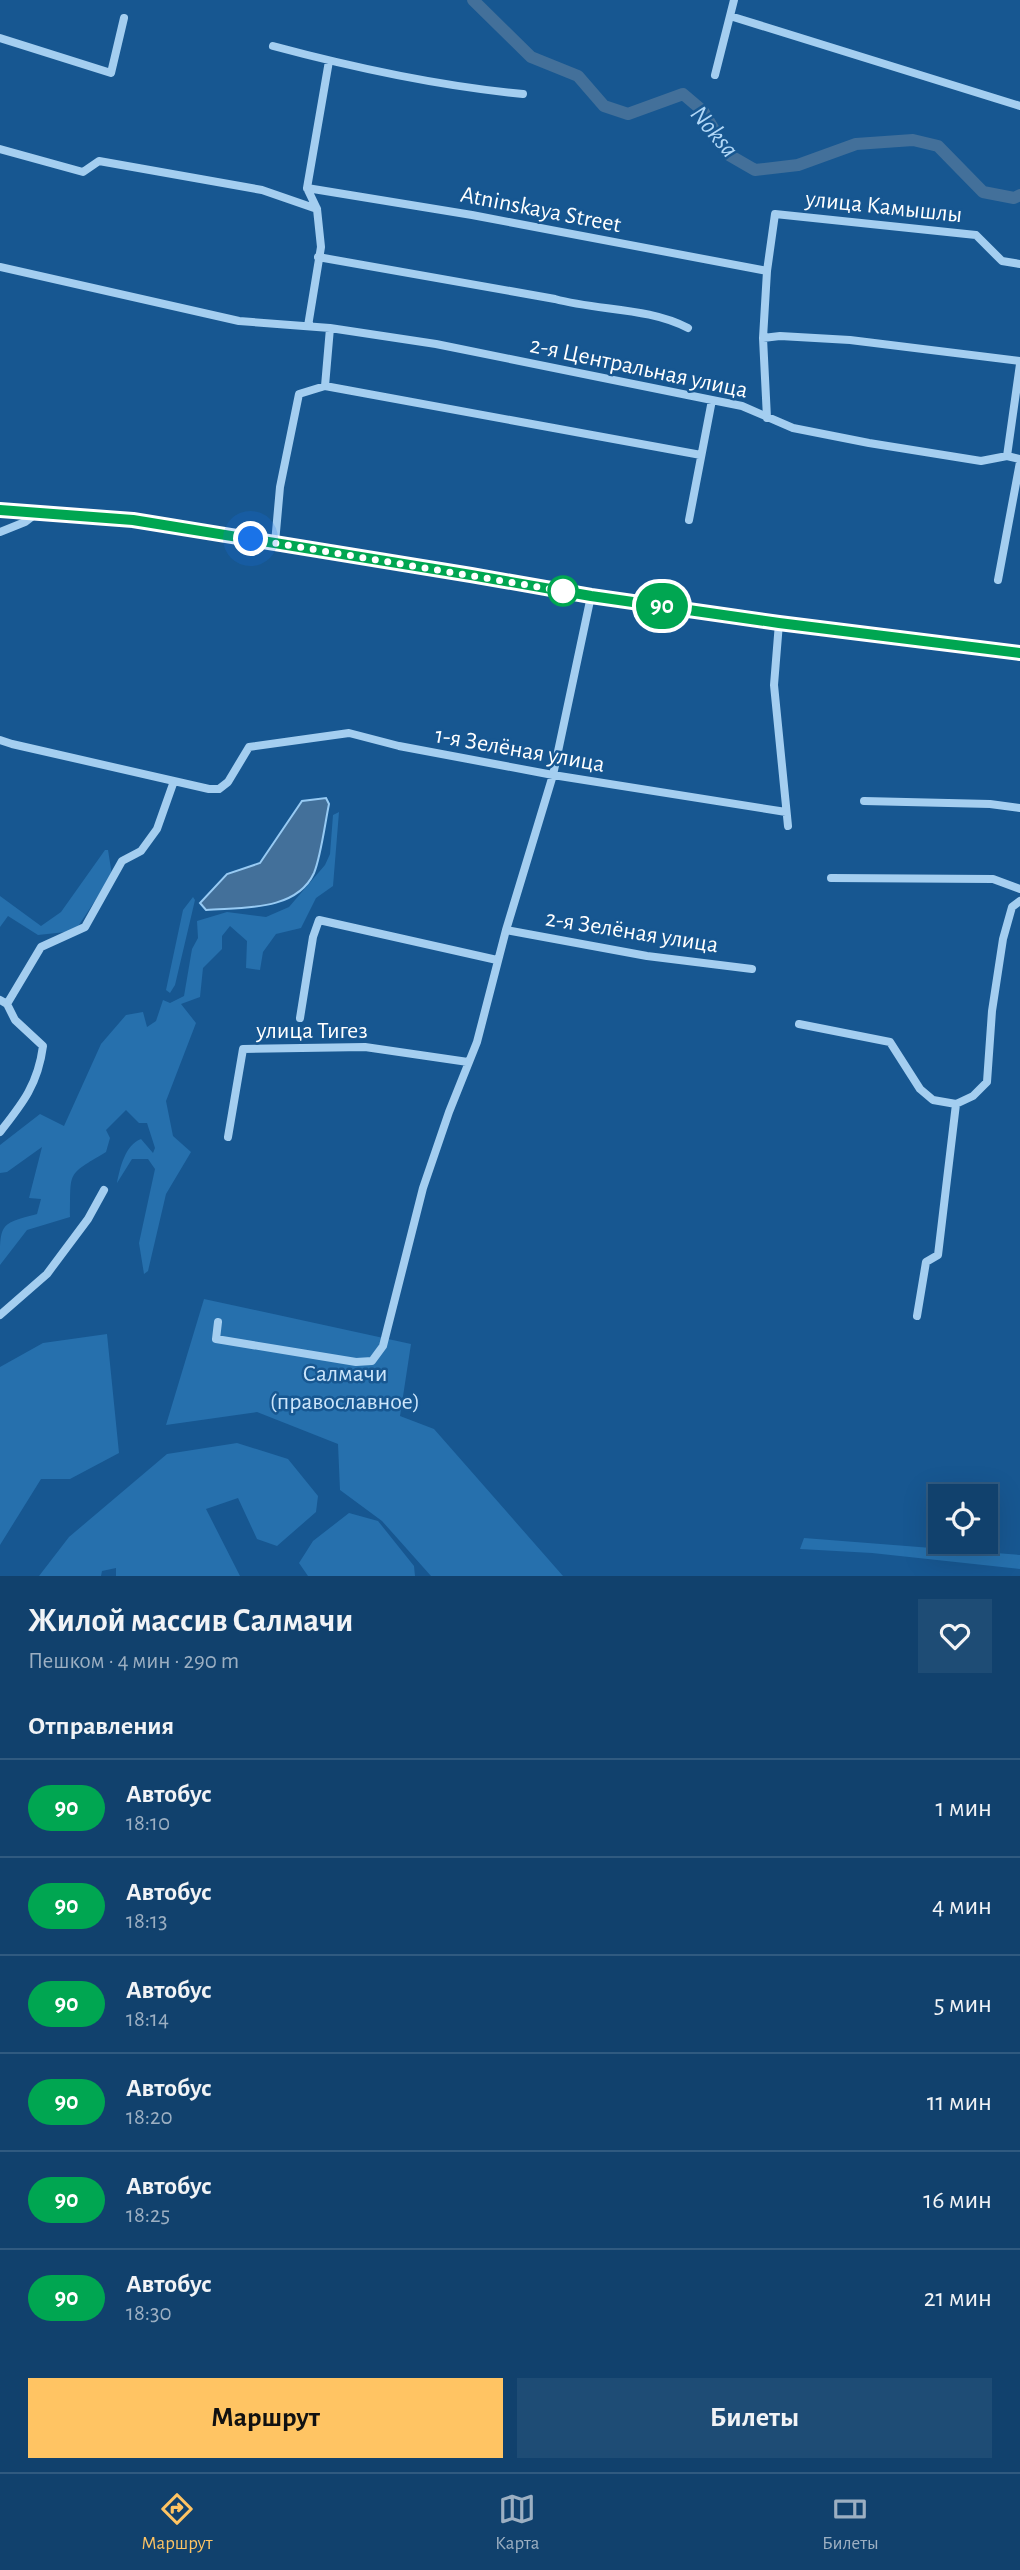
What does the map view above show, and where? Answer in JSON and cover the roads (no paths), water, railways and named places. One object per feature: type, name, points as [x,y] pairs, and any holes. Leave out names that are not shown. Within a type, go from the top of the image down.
[{"type":"street","points":[[715,75],[734,0]]},
{"type":"street","points":[[730,16],[1020,106]]},
{"type":"street","points":[[0,38],[111,73],[124,18]]},
{"type":"street","points":[[273,46],[329,61],[466,89],[523,94]]},
{"type":"street","points":[[308,326],[321,247],[317,209],[307,188],[329,61]]},
{"type":"street","points":[[0,149],[83,172],[99,161],[262,190],[317,209]]},
{"type":"street","name":"Atninskaya Street","points":[[307,188],[471,215],[767,271]]},
{"type":"street","name":"улица Камышлы","points":[[767,271],[775,214],[976,235],[1002,261],[1020,264]]},
{"type":"street","points":[[318,257],[583,306],[652,315],[674,320],[688,328]]},
{"type":"street","name":"2-я Центральная улица","points":[[0,267],[239,321],[331,328],[436,344],[712,400],[742,407],[793,428],[931,455],[981,461],[1007,456],[1020,461]]},
{"type":"street","points":[[767,271],[763,338],[767,418]]},
{"type":"street","points":[[326,386],[331,328]]},
{"type":"street","points":[[763,338],[780,336],[850,340],[1020,362],[1007,456]]},
{"type":"street","points":[[275,543],[279,488],[299,394],[326,386],[701,455]]},
{"type":"street","points":[[689,520],[712,400]]},
{"type":"street","points":[[998,580],[1020,461]]},
{"type":"street","points":[[0,510],[133,520],[591,596],[1020,653]]},
{"type":"street","points":[[0,533],[25,522],[38,512]]},
{"type":"street","points":[[218,1322],[215,1339],[356,1362],[372,1361],[383,1346],[423,1188],[477,1042],[506,930],[553,775],[591,596]]},
{"type":"street","points":[[779,623],[774,685],[788,826]]},
{"type":"street","name":"1-я Зелёная улица","points":[[174,781],[219,789],[228,782],[249,747],[349,733],[399,746],[553,775],[786,812]]},
{"type":"street","points":[[0,740],[174,781],[157,830],[141,851],[122,861],[85,927],[41,947],[4,1002],[15,1020],[43,1046],[40,1070],[23,1104],[0,1132]]},
{"type":"street","points":[[864,801],[990,804],[1020,808]]},
{"type":"street","points":[[831,878],[993,879],[1020,889]]},
{"type":"street","points":[[799,1024],[890,1042],[920,1088],[933,1100],[956,1104],[973,1096],[987,1082],[992,1011],[1003,939],[1012,907],[1020,901]]},
{"type":"street","points":[[300,1018],[313,937],[319,920],[498,960]]},
{"type":"street","name":"2-я Зелёная улица","points":[[506,930],[647,956],[752,969]]},
{"type":"street","name":"улица Тигез","points":[[228,1137],[243,1049],[365,1047],[468,1062]]},
{"type":"street","points":[[917,1316],[926,1262],[938,1255],[956,1104]]},
{"type":"street","points":[[0,1315],[47,1274],[88,1219],[104,1190]]},
{"type":"waterway","name":"Noksa","points":[[473,0],[531,57],[578,76],[604,106],[628,114],[683,94],[703,111],[729,155],[755,170],[798,165],[856,144],[913,140],[938,146],[983,192],[1014,198],[1020,195]]},
{"type":"park label","name":"Салмачи (православное)","points":[[345,1387]]}]
